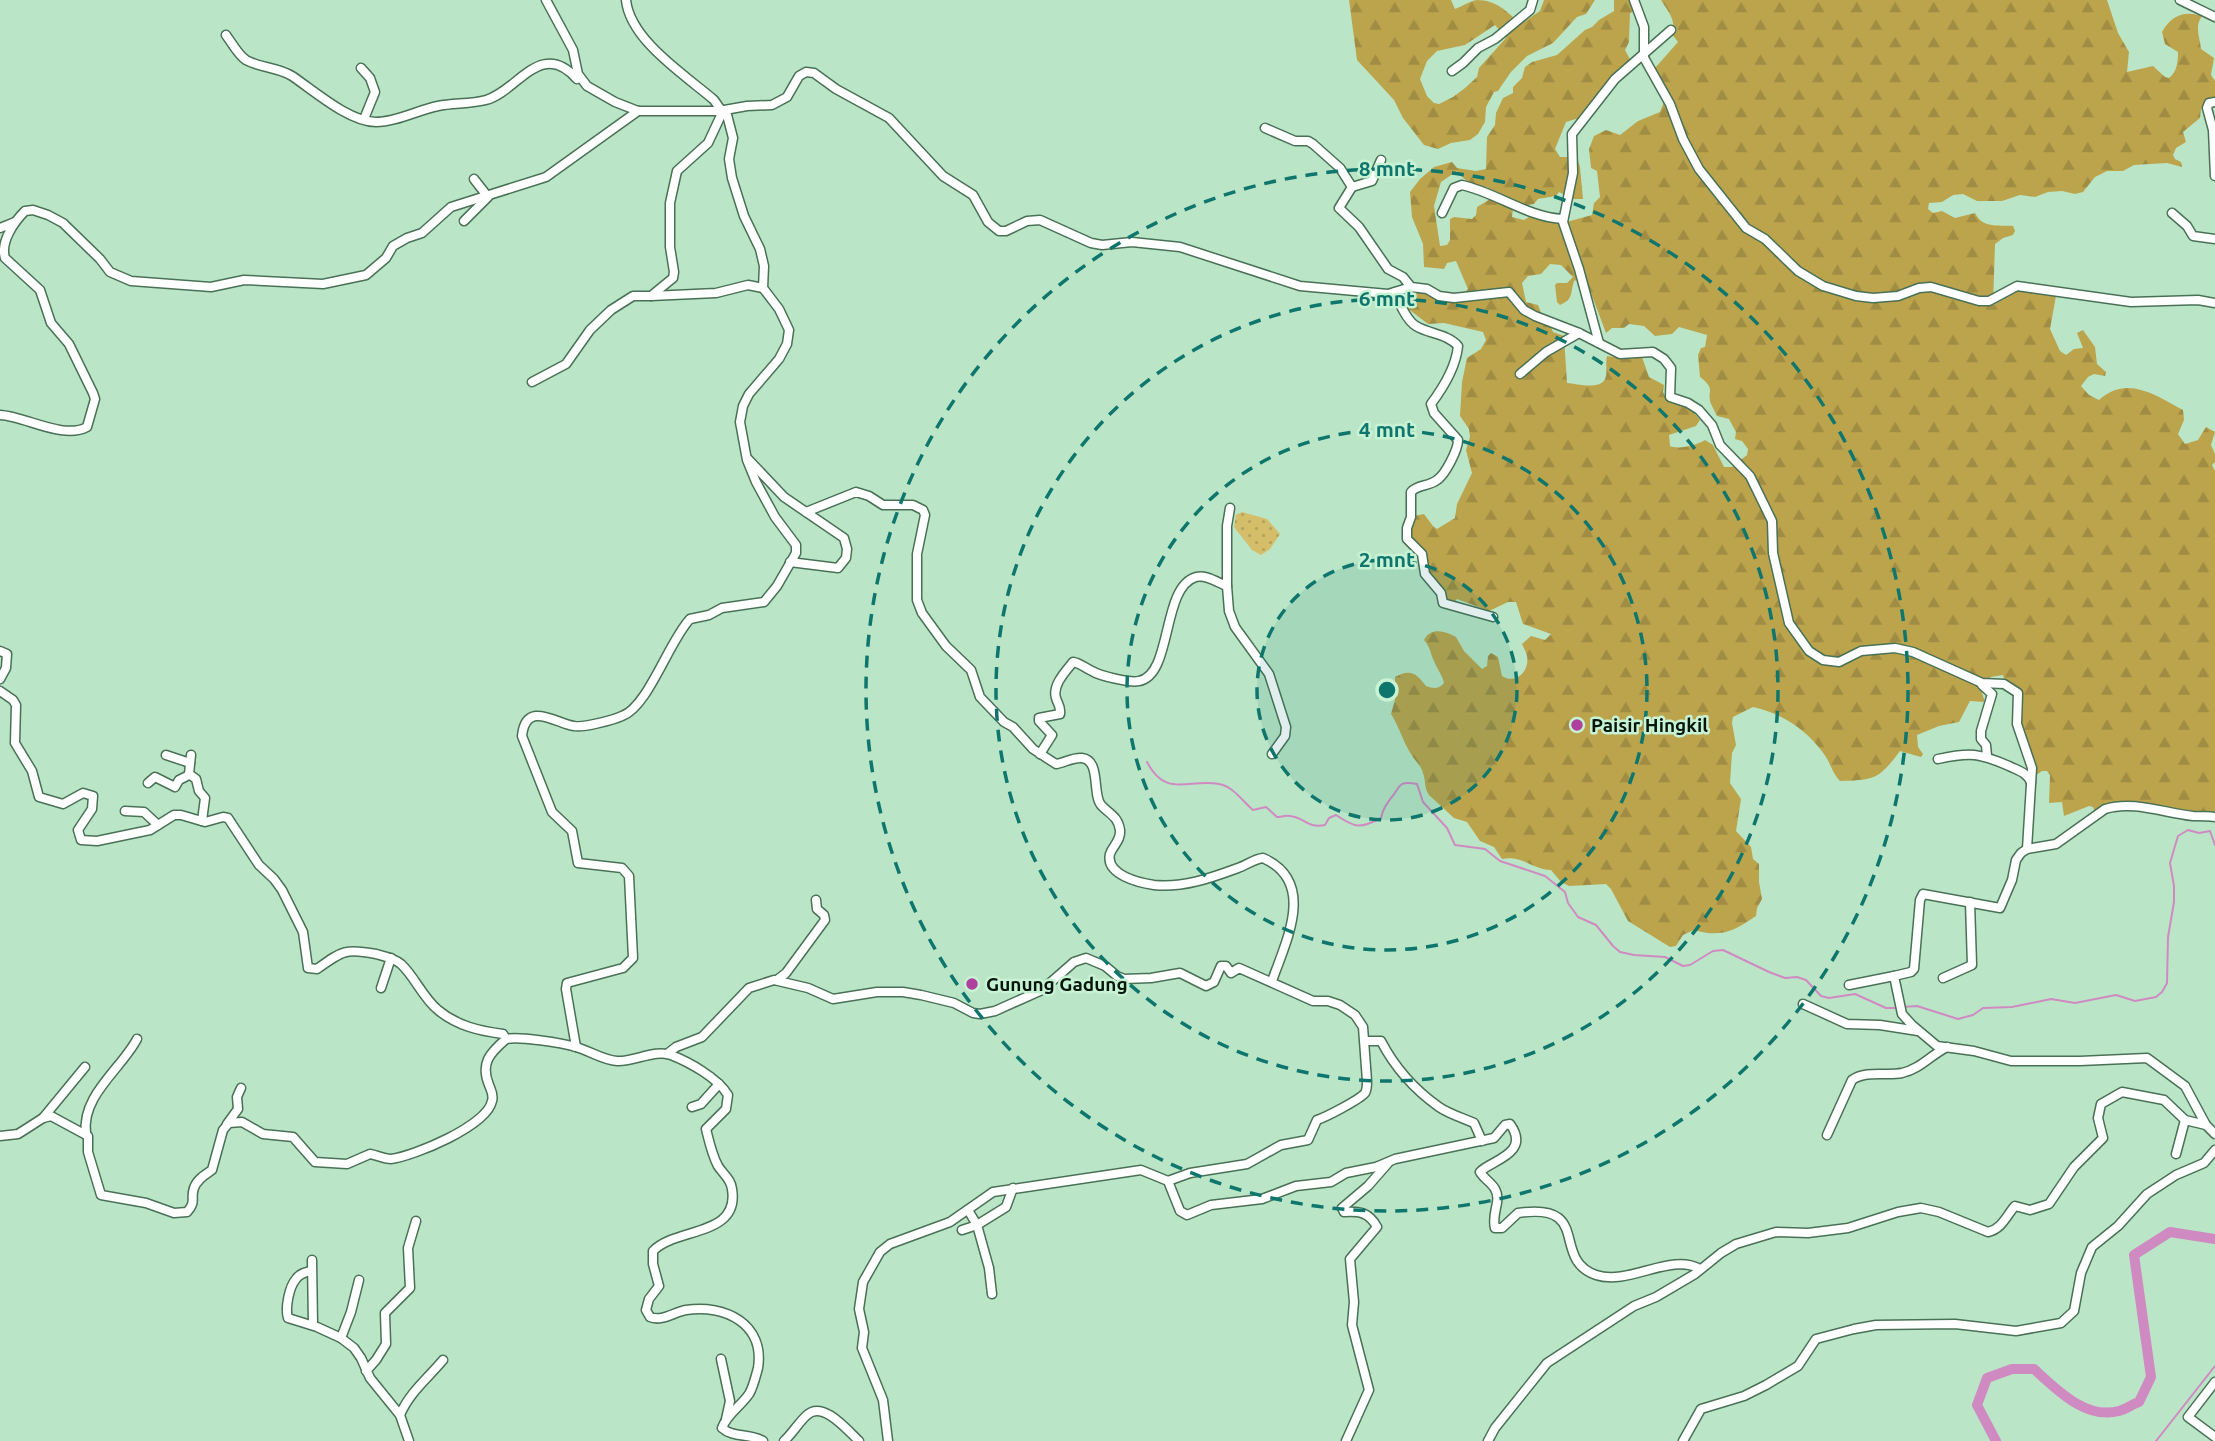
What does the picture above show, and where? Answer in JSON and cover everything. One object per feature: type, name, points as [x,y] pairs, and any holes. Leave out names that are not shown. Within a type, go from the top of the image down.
[{"type":"street","points":[[546,0],[573,50],[578,75],[587,86]]},
{"type":"street","points":[[576,1046],[567,983],[623,968],[633,958],[629,876],[622,868],[582,865],[578,862],[572,831],[552,812],[523,736],[524,727],[540,715],[576,726],[625,715],[645,694],[679,632],[690,619],[709,615],[722,608],[764,602],[777,586],[796,553],[796,545],[775,517],[756,482],[746,457],[740,422],[743,406],[756,385],[779,359],[789,338],[785,320],[763,288],[764,266],[760,249],[744,216],[732,178],[729,159],[733,138],[723,110],[714,100],[643,38],[631,19],[626,0]]},
{"type":"street","points":[[1452,71],[1478,48],[1495,39],[1530,10],[1533,0]]},
{"type":"street","points":[[1634,0],[1644,27],[1644,56],[1670,104],[1683,139],[1699,169],[1746,228],[1765,239],[1798,271],[1823,286],[1873,298],[1898,296],[1919,288],[1931,287],[1979,301],[1989,301],[2017,286],[2132,302],[2199,300],[2215,303]]},
{"type":"street","points":[[2180,0],[2215,17]]},
{"type":"street","points":[[1599,343],[1563,219],[1573,173],[1572,134],[1615,79],[1671,30]]},
{"type":"street","points":[[226,36],[246,60],[286,73],[323,98],[363,119],[378,122],[435,107],[485,100],[528,72],[544,65],[558,65],[568,69],[582,85],[638,111],[723,110],[766,106],[779,103],[787,97],[799,76],[806,72],[814,73],[836,89],[889,118],[943,176],[973,195],[988,222],[999,230],[1006,231],[1027,221],[1040,220],[1091,243],[1102,245],[1132,242],[1180,247],[1253,269],[1294,285],[1388,294],[1411,287],[1427,289],[1439,296],[1454,299],[1509,292],[1527,312],[1579,333],[1620,354],[1653,352],[1671,368],[1670,397],[1699,410],[1712,425],[1720,445],[1750,476],[1772,521],[1773,553],[1789,623],[1809,651],[1823,660],[1839,662],[1861,651],[1895,648],[1913,652],[1980,682],[2004,684],[2018,693],[2017,724],[2032,768],[2027,849]]},
{"type":"street","points":[[361,68],[370,78],[375,92],[363,119]]},
{"type":"street","points":[[2215,102],[2209,103],[2207,108],[2213,130],[2215,176]]},
{"type":"street","points":[[651,296],[674,276],[670,247],[670,203],[677,171],[708,143],[723,110]]},
{"type":"street","points":[[0,415],[79,431],[88,427],[95,399],[69,344],[51,323],[40,290],[5,258],[3,253],[3,244],[15,222],[28,210],[48,215],[69,228],[100,258],[110,272],[131,281],[211,287],[244,280],[323,284],[366,275],[386,258],[393,246],[422,233],[451,207],[546,177],[638,111]]},
{"type":"street","points":[[1265,128],[1295,141],[1308,141],[1340,168],[1352,187]]},
{"type":"street","points":[[1381,160],[1372,181],[1352,187],[1339,208],[1359,227],[1388,268],[1404,277],[1411,287]]},
{"type":"street","points":[[474,180],[488,196]]},
{"type":"street","points":[[1442,214],[1454,188],[1462,185],[1488,192],[1542,217],[1563,219]]},
{"type":"street","points":[[464,221],[488,196]]},
{"type":"street","points":[[2172,213],[2187,226],[2193,236],[2215,239]]},
{"type":"street","points":[[0,228],[15,222]]},
{"type":"street","points":[[532,382],[569,362],[590,330],[611,310],[633,296],[716,293],[748,285],[763,288]]},
{"type":"street","points":[[1395,292],[1403,310],[1415,326],[1452,341],[1458,349],[1440,394],[1431,404],[1434,414],[1458,440],[1458,449],[1438,480],[1416,487],[1410,492],[1411,517],[1407,539],[1422,554],[1425,574],[1441,593],[1443,603],[1493,617]]},
{"type":"street","points":[[1520,374],[1546,352],[1579,333]]},
{"type":"street","points":[[746,457],[775,489],[844,538],[848,549],[841,567],[836,569],[790,562]]},
{"type":"street","points":[[807,512],[856,492],[886,506],[914,505],[923,510],[925,515],[917,554],[917,600],[922,613],[946,646],[971,670],[980,697],[1004,722],[1013,727],[1032,749],[1056,764],[1079,758],[1086,759],[1091,764],[1100,804],[1114,815],[1120,827],[1119,841],[1113,848],[1110,860],[1112,868],[1142,883],[1157,885],[1191,883],[1212,878],[1263,858],[1283,870],[1294,894],[1294,904],[1289,935],[1272,981]]},
{"type":"street","points":[[1230,508],[1227,526],[1228,611],[1235,627],[1269,674],[1286,727],[1282,742],[1272,754]]},
{"type":"street","points":[[1040,754],[1052,735],[1039,721],[1040,718],[1061,713],[1055,692],[1063,674],[1073,662],[1100,674],[1133,681],[1149,677],[1157,667],[1168,623],[1184,587],[1192,578],[1200,576],[1227,586]]},
{"type":"street","points":[[0,651],[7,654],[8,660],[0,679]]},
{"type":"street","points":[[1980,682],[1992,694],[1981,731],[1987,756]]},
{"type":"street","points":[[0,691],[16,705],[15,743],[32,771],[39,797],[63,804],[83,793],[93,796],[92,810],[78,830],[81,840],[87,842],[144,831],[174,815],[202,821],[228,818],[259,865],[278,884],[301,926],[308,968],[317,969],[350,950],[391,958],[401,964],[435,1008],[449,1018],[477,1029],[503,1034],[506,1039]]},
{"type":"street","points":[[1938,759],[1965,754],[1987,756],[2024,772],[2031,782]]},
{"type":"street","points":[[166,755],[191,759],[189,775]]},
{"type":"street","points":[[189,775],[196,779],[199,791],[205,798],[202,821]]},
{"type":"street","points":[[148,783],[155,777],[175,787],[179,779],[189,775]]},
{"type":"street","points":[[1849,985],[1911,972],[1914,969],[1921,896],[1926,894],[2000,908],[2012,880],[2018,856],[2027,849],[2056,844],[2105,809],[2118,806],[2215,817]]},
{"type":"street","points":[[125,811],[144,812],[158,825]]},
{"type":"street","points":[[227,1124],[238,1121],[263,1134],[293,1136],[315,1162],[347,1164],[370,1153],[388,1159],[424,1149],[461,1132],[490,1107],[493,1096],[485,1074],[485,1061],[506,1039],[521,1038],[576,1046],[613,1060],[667,1054],[676,1047],[702,1037],[749,988],[777,980],[786,973],[825,920],[824,915],[817,909],[816,900]]},
{"type":"street","points":[[1943,978],[1972,964],[1970,902]]},
{"type":"street","points":[[381,988],[391,958]]},
{"type":"street","points":[[777,980],[808,988],[829,998],[903,992],[954,1003],[980,1014],[995,1011],[1042,990],[1074,962],[1086,958],[1105,966],[1124,979],[1180,973],[1202,986],[1208,986],[1217,978],[1220,967],[1224,966],[1231,973],[1239,968],[1312,1001],[1328,1001],[1340,1005],[1361,1021],[1365,1041],[1365,1093],[1331,1116],[1317,1121],[1308,1140],[1281,1145],[1247,1164],[1190,1173],[1168,1181],[1141,1170],[986,1194],[950,1222],[884,1247],[863,1282],[859,1309],[864,1332],[862,1348],[883,1400],[888,1441]]},
{"type":"street","points":[[1894,976],[1900,1011],[1937,1046],[1974,1051],[2011,1061],[2147,1058],[2185,1087],[2206,1125],[2215,1134]]},
{"type":"street","points":[[1803,1004],[1847,1024],[1880,1025],[1919,1031]]},
{"type":"street","points":[[137,1039],[132,1049],[107,1078],[85,1121],[90,1162],[101,1195],[146,1203],[179,1213],[190,1209],[193,1204],[193,1189],[212,1170],[223,1130],[238,1109],[237,1097],[241,1088]]},
{"type":"street","points":[[1365,1041],[1381,1041],[1401,1072],[1440,1107],[1474,1123],[1482,1140]]},
{"type":"street","points":[[1827,1135],[1852,1080],[1860,1075],[1903,1073],[1917,1068],[1947,1047]]},
{"type":"street","points":[[667,1054],[719,1084],[728,1095],[729,1104],[722,1115],[706,1129],[713,1154],[731,1183],[733,1201],[725,1219],[709,1228],[667,1241],[653,1251],[653,1264],[659,1286],[649,1299],[646,1310],[650,1317],[659,1319],[683,1311],[709,1311],[741,1320],[752,1331],[758,1354],[758,1369],[749,1393],[722,1428],[729,1434],[751,1435],[763,1441]]},
{"type":"street","points":[[0,1136],[18,1134],[43,1118],[85,1067]]},
{"type":"street","points":[[692,1107],[701,1104],[719,1084]]},
{"type":"street","points":[[1488,1441],[1495,1428],[1547,1363],[1634,1306],[1656,1297],[1695,1274],[1727,1248],[1763,1234],[1808,1233],[1848,1228],[1898,1212],[1922,1208],[1988,1232],[1993,1231],[2015,1206],[2029,1210],[2049,1204],[2074,1167],[2103,1138],[2098,1111],[2101,1104],[2126,1092],[2164,1100],[2185,1120],[2206,1125]]},
{"type":"street","points":[[43,1118],[54,1117],[69,1127],[86,1133]]},
{"type":"street","points":[[2176,1154],[2185,1120]]},
{"type":"street","points":[[1168,1181],[1180,1211],[1187,1215],[1211,1205],[1255,1201],[1296,1186],[1331,1182],[1346,1173],[1498,1136],[1506,1124],[1513,1126],[1514,1141],[1509,1154],[1482,1168],[1480,1172],[1496,1190],[1497,1205],[1493,1216],[1495,1228],[1502,1228],[1518,1213],[1554,1214],[1562,1219],[1578,1262],[1596,1275],[1636,1275],[1644,1270],[1680,1264],[1692,1264],[1700,1269]]},
{"type":"street","points":[[1683,1441],[1701,1409],[1744,1396],[1791,1371],[1805,1358],[1818,1338],[1876,1325],[1955,1324],[2016,1331],[2061,1323],[2074,1311],[2081,1273],[2092,1247],[2118,1226],[2147,1194],[2176,1175],[2204,1163],[2215,1150]]},
{"type":"street","points":[[1346,1441],[1369,1390],[1352,1325],[1354,1302],[1350,1259],[1377,1226],[1362,1212],[1344,1212],[1342,1208],[1368,1186],[1390,1161]]},
{"type":"street","points":[[962,1230],[977,1225],[1006,1207],[1013,1188]]},
{"type":"street","points":[[968,1210],[977,1225],[989,1268],[992,1294]]},
{"type":"street","points":[[366,1371],[386,1344],[385,1313],[410,1288],[408,1248],[416,1222]]},
{"type":"street","points":[[312,1260],[313,1325]]},
{"type":"street","points":[[311,1271],[295,1280],[287,1313],[291,1320],[313,1325],[341,1338],[354,1348],[377,1388],[400,1415],[409,1441]]},
{"type":"street","points":[[341,1338],[359,1280]]},
{"type":"street","points":[[721,1359],[730,1401],[725,1422]]},
{"type":"street","points":[[400,1415],[416,1389],[443,1360]]},
{"type":"street","points":[[2215,1382],[2188,1417],[2215,1437]]},
{"type":"street","points":[[784,1441],[808,1414],[816,1411],[826,1413],[859,1441]]},
{"type":"street","points":[[1480,1441],[1495,1428]]},
{"type":"shaded area","points":[[1242,512],[1267,519],[1280,534],[1270,549],[1261,555],[1252,550],[1234,527],[1236,515]]},
{"type":"green space","points":[[1349,0],[1451,0],[1455,9],[1484,0],[1501,7],[1520,24],[1540,11],[1544,0],[1595,0],[1586,14],[1577,17],[1553,43],[1527,56],[1510,73],[1498,91],[1494,92],[1486,107],[1485,122],[1478,134],[1470,140],[1451,143],[1438,149],[1424,145],[1403,118],[1394,100],[1357,60]],"holes":[[[1495,25],[1506,38],[1479,68],[1477,77],[1453,97],[1439,104],[1427,96],[1420,79],[1427,61],[1437,51],[1465,45]]]},
{"type":"green space","points":[[1614,0],[1630,0],[1635,11],[1630,13],[1629,42],[1625,50],[1631,61],[1579,118],[1566,122],[1555,149],[1560,157],[1577,157],[1583,199],[1572,199],[1559,192],[1556,196],[1538,199],[1524,211],[1513,209],[1512,217],[1524,220],[1529,217],[1559,224],[1592,215],[1594,203],[1600,197],[1597,171],[1591,168],[1589,149],[1594,136],[1606,130],[1620,135],[1638,121],[1660,112],[1666,97],[1655,68],[1678,42],[1671,33],[1672,20],[1661,0],[2107,0],[2118,33],[2129,52],[2127,72],[2153,66],[2169,78],[2177,66],[2178,52],[2165,44],[2162,32],[2169,22],[2183,14],[2202,16],[2198,32],[2201,49],[2214,58],[2211,75],[2215,81],[2215,99],[2208,100],[2201,109],[2200,118],[2183,132],[2186,142],[2176,148],[2173,155],[2181,162],[2182,167],[2167,163],[2134,165],[2123,171],[2107,171],[2095,177],[2083,192],[2075,194],[2048,192],[2035,197],[2020,195],[2002,201],[1977,201],[1963,194],[1953,195],[1942,202],[1929,203],[1928,209],[1933,213],[1942,211],[1955,218],[1975,213],[1986,223],[2013,226],[2013,235],[1995,244],[1993,305],[2020,290],[2056,296],[2050,329],[2060,351],[2066,355],[2074,349],[2083,348],[2077,333],[2083,330],[2095,347],[2097,364],[2106,372],[2105,376],[2094,374],[2088,377],[2081,386],[2089,395],[2099,400],[2110,392],[2131,388],[2163,399],[2183,410],[2184,420],[2178,434],[2185,444],[2198,440],[2206,427],[2215,432],[2211,445],[2215,454],[2215,462],[2212,465],[2215,471],[2215,815],[2127,804],[2095,812],[2093,807],[2089,806],[2064,816],[2062,802],[2049,803],[2050,775],[2047,771],[2042,771],[2035,776],[2019,728],[2020,697],[2005,683],[2003,675],[1991,677],[1980,687],[1985,702],[1970,701],[1959,722],[1917,735],[1918,747],[1923,754],[1921,757],[1900,751],[1881,773],[1861,780],[1840,781],[1819,747],[1803,731],[1775,714],[1753,707],[1733,717],[1736,745],[1732,753],[1730,783],[1741,799],[1736,831],[1751,847],[1753,859],[1759,864],[1762,899],[1756,916],[1741,926],[1720,933],[1694,930],[1683,935],[1676,946],[1670,947],[1628,921],[1606,884],[1569,886],[1561,882],[1551,870],[1521,860],[1502,859],[1494,847],[1480,841],[1467,822],[1454,818],[1429,795],[1422,770],[1391,714],[1395,700],[1395,677],[1405,673],[1413,674],[1426,686],[1434,688],[1444,683],[1424,640],[1430,633],[1443,632],[1456,637],[1464,651],[1482,669],[1487,666],[1491,653],[1498,657],[1502,676],[1517,678],[1524,671],[1527,662],[1522,644],[1531,636],[1545,640],[1551,634],[1523,624],[1516,602],[1508,602],[1489,611],[1457,599],[1455,602],[1444,602],[1425,564],[1408,539],[1414,516],[1424,514],[1437,529],[1455,518],[1457,504],[1472,473],[1466,450],[1470,437],[1469,429],[1460,416],[1462,382],[1467,358],[1481,349],[1486,340],[1483,332],[1444,323],[1428,324],[1407,308],[1401,293],[1411,289],[1458,300],[1468,289],[1456,261],[1447,263],[1444,269],[1424,267],[1423,244],[1412,217],[1410,192],[1434,167],[1452,162],[1457,168],[1476,171],[1486,169],[1487,137],[1495,125],[1496,113],[1503,98],[1513,93],[1513,87],[1522,78],[1525,67],[1532,62],[1557,55],[1585,30],[1614,11]],"holes":[[[1457,171],[1471,183],[1496,192],[1492,198],[1477,207],[1476,215],[1472,219],[1450,219],[1450,240],[1447,245],[1440,246],[1434,206],[1441,182]],[[1550,264],[1561,265],[1573,277],[1567,283],[1555,285],[1557,302],[1560,305],[1570,298],[1574,281],[1585,277],[1606,333],[1612,328],[1624,328],[1629,324],[1644,326],[1655,336],[1672,334],[1679,327],[1707,335],[1705,347],[1701,348],[1698,355],[1700,377],[1710,388],[1710,400],[1717,416],[1729,419],[1736,432],[1735,439],[1742,441],[1748,449],[1747,455],[1732,467],[1724,467],[1713,445],[1705,440],[1688,446],[1670,446],[1669,435],[1696,426],[1700,420],[1689,407],[1667,400],[1663,392],[1664,385],[1649,377],[1642,357],[1628,359],[1607,356],[1606,377],[1602,382],[1588,386],[1567,383],[1564,336],[1553,332],[1545,323],[1538,305],[1526,302],[1522,283],[1528,276],[1541,274]]]},
{"type":"waterway","points":[[1147,762],[1154,773],[1170,784],[1224,785],[1253,810],[1266,807],[1277,817],[1295,817],[1319,826],[1325,825],[1329,818],[1336,815],[1353,825],[1368,824],[1381,818],[1386,805],[1400,785],[1417,784],[1423,802],[1447,828],[1455,845],[1485,849],[1500,861],[1545,876],[1565,892],[1568,903],[1578,917],[1596,925],[1620,952],[1665,957],[1683,966],[1690,965],[1713,951],[1723,950],[1785,978],[1797,977],[1806,980],[1821,996],[1829,998],[1855,994],[1886,1008],[1897,1008]]},
{"type":"waterway","points":[[1902,1007],[1917,1006],[1958,1019],[1973,1015],[1983,1008],[2012,1007],[2051,999],[2075,1003],[2116,995],[2135,1001],[2156,997],[2167,983],[2168,937],[2174,902],[2170,863],[2178,836],[2188,830],[2199,833],[2210,831],[2215,845]]},
{"type":"waterway","points":[[1996,1441],[1977,1405],[1987,1378],[2012,1369],[2034,1369],[2073,1401],[2095,1411],[2119,1411],[2139,1402],[2151,1377],[2134,1255],[2170,1232],[2215,1239]]},
{"type":"waterway","points":[[2156,1441],[2215,1366]]},
{"type":"place","name":"Paisir Hingkil","points":[[1577,725]]},
{"type":"place","name":"Gunung Gadung","points":[[972,984]]}]
